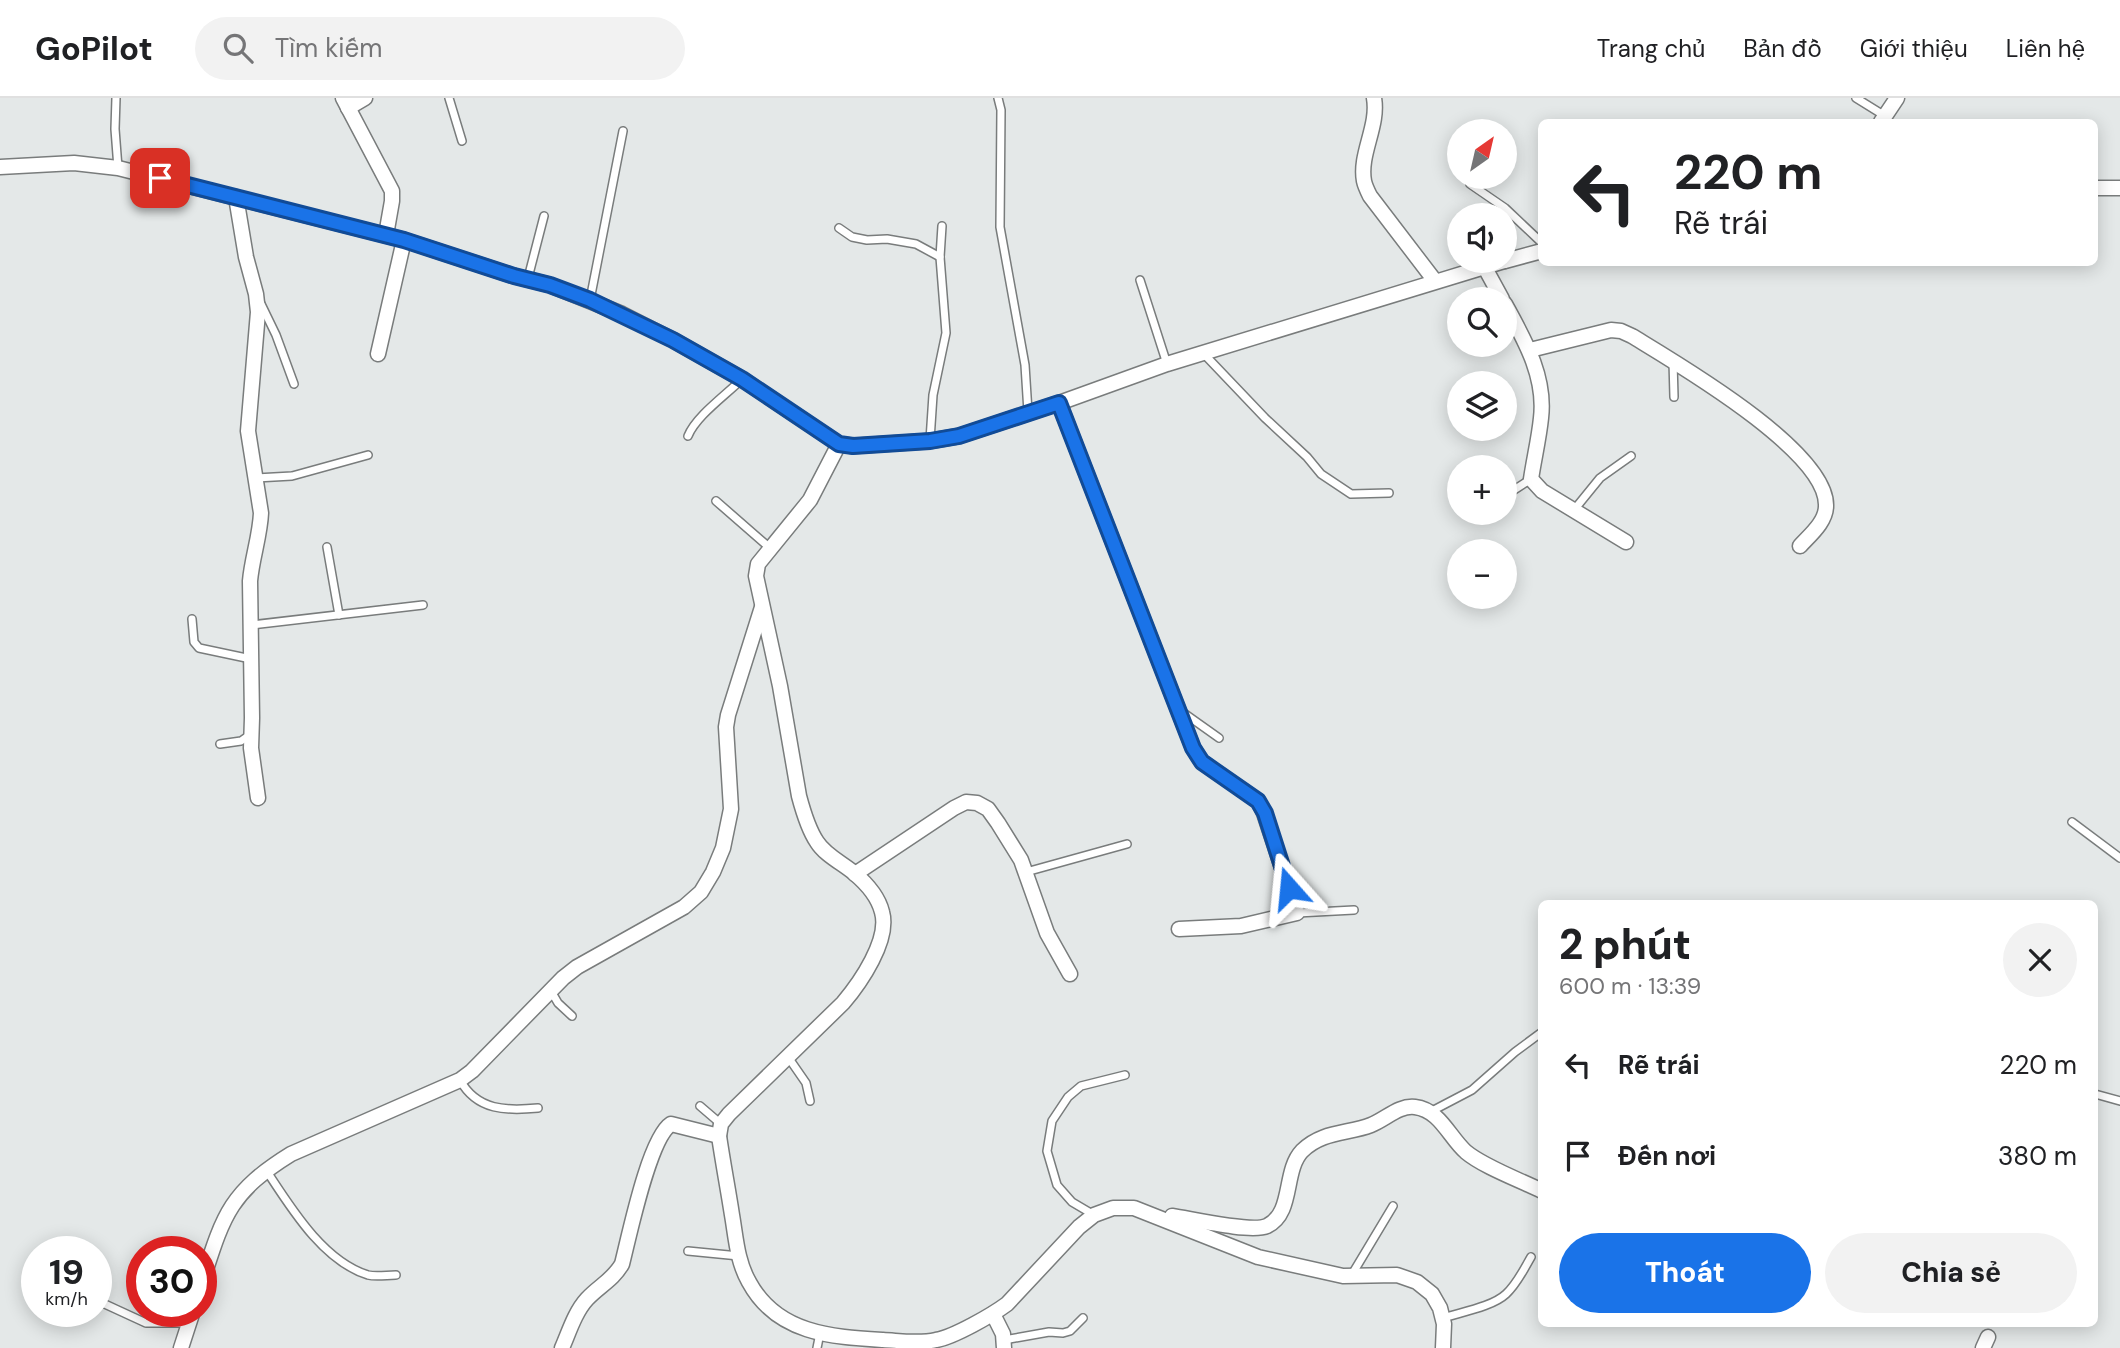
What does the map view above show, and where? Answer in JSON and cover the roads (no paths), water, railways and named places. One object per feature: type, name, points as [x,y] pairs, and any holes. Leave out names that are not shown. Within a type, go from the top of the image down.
[{"type":"street","points":[[365,98],[345,103],[391,191],[392,201],[386,235]]},
{"type":"street","points":[[1374,98],[1375,115],[1364,167],[1364,182],[1370,196],[1435,281]]},
{"type":"street","points":[[1883,119],[1897,98]]},
{"type":"street","points":[[0,167],[74,163],[118,168],[386,235],[527,278],[590,300],[663,335],[742,379],[839,444],[853,446],[930,441],[959,436],[1167,364],[1461,273]]},
{"type":"street","points":[[2098,188],[2120,188]]},
{"type":"street","points":[[236,197],[246,257],[256,295],[258,324],[248,431],[261,513],[261,526],[251,567],[250,625],[251,748],[257,798]]},
{"type":"street","points":[[378,354],[404,240]]},
{"type":"street","points":[[1517,258],[1538,252]]},
{"type":"street","points":[[1517,326],[1530,350],[1539,383],[1542,416],[1531,478],[1542,491],[1626,542]]},
{"type":"street","points":[[1530,350],[1611,330],[1621,331],[1715,387],[1752,413],[1785,442],[1815,475],[1826,498],[1826,510],[1818,526],[1800,546]]},
{"type":"street","points":[[1059,403],[1193,748],[1202,762],[1258,801],[1265,813],[1297,913],[1241,926],[1179,929]]},
{"type":"street","points":[[839,444],[810,500],[758,564],[756,576],[803,810],[816,841],[874,894],[883,914],[882,935],[875,954],[843,1003],[729,1114],[720,1130],[738,1256],[750,1285],[766,1305],[786,1321],[810,1332],[818,1341],[837,1337],[922,1342],[939,1340],[993,1314],[1007,1304],[1079,1227],[1094,1215],[1114,1208],[1134,1208],[1258,1257],[1350,1276],[1397,1275],[1417,1282],[1432,1294],[1440,1308],[1443,1348]]},
{"type":"street","points":[[216,1236],[229,1208],[244,1188],[266,1170],[291,1154],[460,1080],[577,967],[684,907],[701,892],[723,848],[731,809],[726,727],[762,606]]},
{"type":"street","points":[[855,874],[954,808],[965,802],[977,803],[988,809],[999,823],[1026,872],[1047,933],[1070,974]]},
{"type":"street","points":[[1150,1213],[1251,1228],[1265,1227],[1276,1219],[1282,1210],[1294,1164],[1305,1148],[1327,1135],[1373,1124],[1402,1108],[1416,1107],[1440,1121],[1464,1150],[1475,1158],[1538,1189]]},
{"type":"street","points":[[562,1348],[581,1307],[617,1273],[622,1264],[640,1191],[662,1132],[671,1124],[720,1130]]},
{"type":"street","points":[[993,1314],[1003,1334],[1004,1344]]},
{"type":"street","points":[[181,1348],[188,1327]]},
{"type":"lane","points":[[116,98],[118,168]]},
{"type":"lane","points":[[449,98],[462,141]]},
{"type":"lane","points":[[998,98],[1001,110],[1000,227],[1025,365],[1028,413]]},
{"type":"lane","points":[[1856,98],[1883,119]]},
{"type":"lane","points":[[590,300],[623,131]]},
{"type":"lane","points":[[1477,189],[1505,208],[1538,239]]},
{"type":"lane","points":[[527,278],[544,216]]},
{"type":"lane","points":[[930,441],[933,395],[946,333],[940,257],[942,226]]},
{"type":"lane","points":[[839,228],[852,237],[916,244],[940,257]]},
{"type":"lane","points":[[1140,279],[1167,364]]},
{"type":"lane","points":[[256,295],[276,335],[294,384]]},
{"type":"lane","points":[[1203,353],[1321,474],[1351,494],[1389,493]]},
{"type":"lane","points":[[1673,361],[1674,397]]},
{"type":"lane","points":[[688,436],[690,429],[702,416],[742,379]]},
{"type":"lane","points":[[255,478],[292,476],[368,455]]},
{"type":"lane","points":[[1573,511],[1600,478],[1631,456]]},
{"type":"lane","points":[[1517,488],[1531,478]]},
{"type":"lane","points":[[716,501],[770,548]]},
{"type":"lane","points":[[327,547],[339,615]]},
{"type":"lane","points":[[250,625],[423,605]]},
{"type":"lane","points":[[192,619],[194,642],[199,648],[251,659]]},
{"type":"lane","points":[[1178,709],[1219,738]]},
{"type":"lane","points":[[220,744],[241,741],[252,734]]},
{"type":"lane","points":[[2072,822],[2120,858]]},
{"type":"lane","points":[[1026,872],[1127,844]]},
{"type":"lane","points":[[1297,913],[1354,910]]},
{"type":"lane","points":[[551,990],[558,1003],[572,1016]]},
{"type":"lane","points":[[1430,1113],[1472,1090],[1538,1035]]},
{"type":"lane","points":[[788,1056],[806,1083],[810,1101]]},
{"type":"lane","points":[[1094,1215],[1072,1202],[1057,1185],[1047,1151],[1052,1121],[1068,1097],[1081,1086],[1125,1075]]},
{"type":"lane","points":[[460,1080],[476,1101],[518,1110],[538,1108]]},
{"type":"lane","points":[[2098,1095],[2120,1101]]},
{"type":"lane","points":[[700,1106],[720,1130]]},
{"type":"lane","points":[[266,1170],[290,1208],[324,1247],[343,1263],[370,1276],[396,1275]]},
{"type":"lane","points":[[1350,1276],[1393,1206]]},
{"type":"lane","points":[[688,1251],[738,1256]]},
{"type":"lane","points":[[1442,1318],[1505,1296],[1531,1257]]},
{"type":"lane","points":[[1004,1344],[1049,1332],[1070,1331],[1083,1318]]}]
